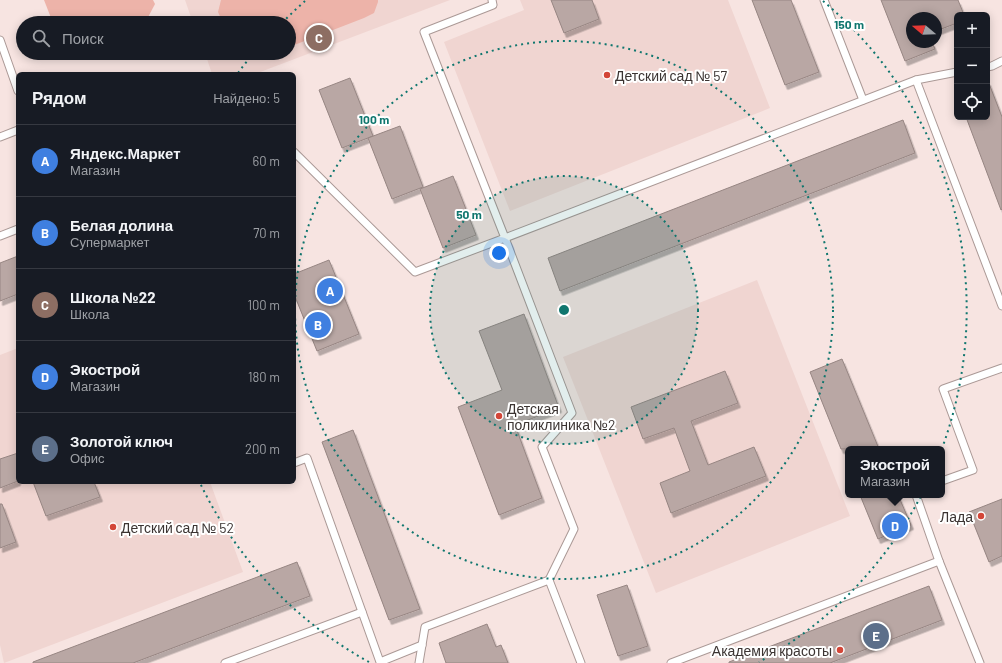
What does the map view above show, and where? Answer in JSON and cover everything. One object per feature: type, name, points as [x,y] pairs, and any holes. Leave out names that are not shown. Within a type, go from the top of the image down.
[{"type":"lane","points":[[419,663],[425,627],[549,580],[574,529],[542,447],[572,413],[424,32],[493,5],[492,0]]},
{"type":"lane","points":[[824,0],[863,100]]},
{"type":"lane","points":[[0,40],[16,84]]},
{"type":"lane","points":[[990,66],[1002,61]]},
{"type":"lane","points":[[296,154],[415,272],[916,80],[954,73]]},
{"type":"lane","points":[[916,80],[1002,306]]},
{"type":"lane","points":[[0,137],[16,131]]},
{"type":"lane","points":[[0,236],[16,230]]},
{"type":"lane","points":[[945,480],[973,470],[943,389],[1002,368]]},
{"type":"lane","points":[[296,462],[307,458],[380,662],[422,645]]},
{"type":"lane","points":[[917,498],[939,561],[980,663]]},
{"type":"lane","points":[[671,663],[939,561]]},
{"type":"lane","points":[[549,580],[581,663]]},
{"type":"lane","points":[[225,663],[362,612]]},
{"type":"shaded area","points":[[44,0],[153,0],[155,4],[149,16],[50,16]]},
{"type":"shaded area","points":[[185,0],[450,0],[296,58],[296,16],[191,16]]},
{"type":"shaded area","points":[[221,0],[378,0],[374,13],[296,44],[296,16],[220,16],[218,12]]},
{"type":"shaded area","name":"Детский сад № 57","points":[[520,0],[728,0],[770,108],[510,211],[444,42],[524,10]]},
{"type":"shaded area","points":[[207,60],[292,60],[260,72],[211,72]]},
{"type":"shaded area","points":[[757,280],[850,516],[656,593],[563,357]]},
{"type":"shaded area","name":"Детский сад № 52","points":[[16,349],[16,484],[211,484],[243,572],[4,663],[0,645],[0,355]]},
{"type":"building","points":[[551,0],[592,0],[599,19],[564,33]]},
{"type":"building","points":[[752,0],[791,0],[819,72],[785,85]]},
{"type":"building","points":[[881,0],[958,0],[963,12],[954,12],[954,24],[942,29],[942,12],[906,12],[906,48],[935,49],[905,61]]},
{"type":"building","points":[[350,78],[373,136],[342,148],[319,90]]},
{"type":"building","points":[[990,86],[1002,117],[1001,210],[967,120],[990,120]]},
{"type":"building","points":[[903,120],[915,153],[560,291],[548,258]]},
{"type":"building","points":[[400,126],[423,187],[392,199],[368,138]]},
{"type":"building","points":[[453,176],[476,235],[443,248],[420,189]]},
{"type":"building","points":[[16,257],[16,295],[0,301],[0,263]]},
{"type":"building","points":[[329,260],[359,334],[317,351],[296,299],[296,273]]},
{"type":"building","name":"Детская поликлиника №2","points":[[524,314],[559,408],[515,425],[542,498],[499,515],[458,407],[502,390],[479,331]]},
{"type":"building","points":[[842,359],[878,446],[845,446],[845,449],[841,449],[810,372]]},
{"type":"building","points":[[725,371],[738,403],[691,421],[708,465],[754,447],[766,476],[671,513],[660,483],[690,471],[674,428],[643,439],[631,407]]},
{"type":"building","points":[[353,430],[420,609],[389,620],[322,442]]},
{"type":"building","points":[[16,454],[16,482],[0,488],[0,459]]},
{"type":"building","points":[[34,484],[95,484],[100,497],[46,516]]},
{"type":"building","points":[[861,498],[899,498],[911,525],[878,539]]},
{"type":"building","points":[[1002,499],[1002,556],[989,562],[969,512]]},
{"type":"building","points":[[0,504],[2,504],[16,542],[0,548]]},
{"type":"building","points":[[297,562],[310,596],[133,663],[33,663],[33,662]]},
{"type":"building","points":[[627,585],[648,646],[618,656],[597,595]]},
{"type":"building","points":[[929,586],[942,620],[830,663],[729,663],[729,662]]},
{"type":"building","points":[[487,624],[496,647],[501,645],[508,663],[446,663],[439,643]]},
{"type":"place","name":"Школа №22","points":[[319,38]]},
{"type":"place","name":"Детский сад № 57","points":[[607,75]]},
{"type":"place","name":"Яндекс.Маркет","points":[[330,291]]},
{"type":"place","name":"Белая долина","points":[[318,325]]},
{"type":"place","name":"Детская поликлиника №2","points":[[499,416]]},
{"type":"place","name":"Лада","points":[[981,516]]},
{"type":"place","name":"Экострой","points":[[895,526]]},
{"type":"place","name":"Детский сад № 52","points":[[113,527]]},
{"type":"place","name":"Золотой ключ","points":[[876,636]]},
{"type":"place","name":"Академия красоты","points":[[840,650]]}]
